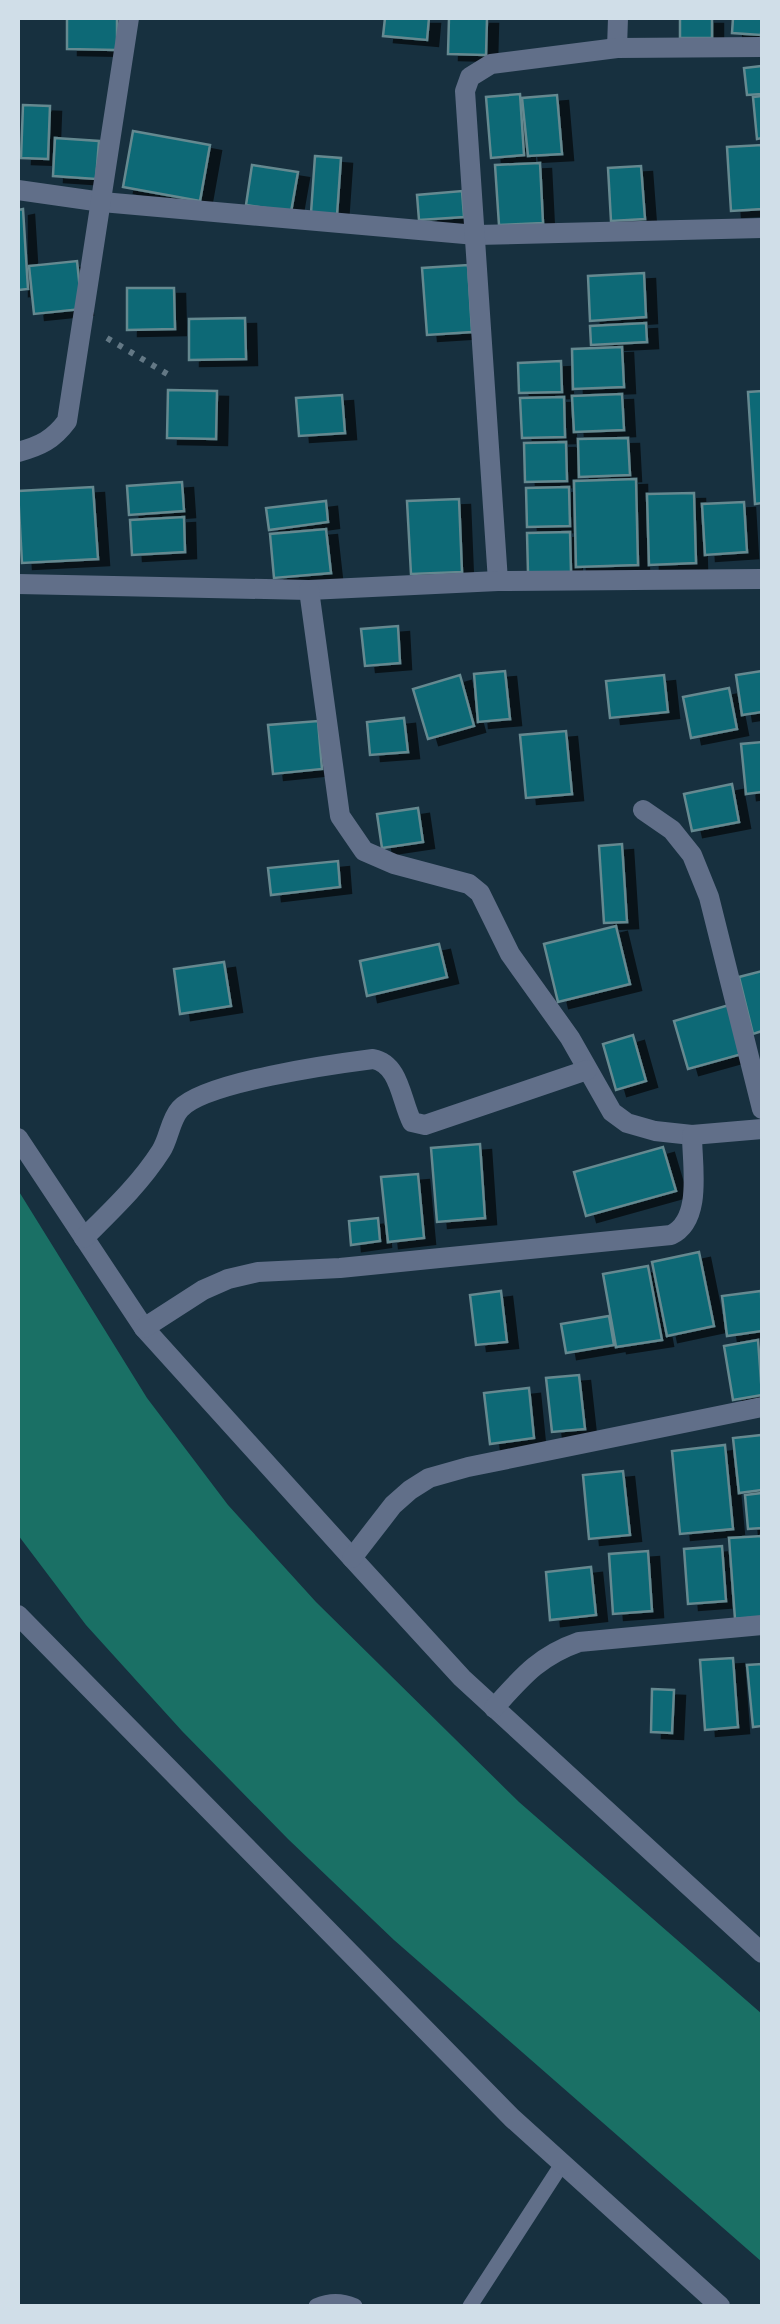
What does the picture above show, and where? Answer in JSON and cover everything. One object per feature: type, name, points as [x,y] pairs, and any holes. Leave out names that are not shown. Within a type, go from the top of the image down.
[{"type":"street","points":[[18,452],[42,446],[67,421],[129,18]]},
{"type":"street","points":[[617,48],[618,18]]},
{"type":"street","points":[[498,582],[464,91],[470,77],[491,64],[617,48],[762,47]]},
{"type":"street","points":[[18,190],[102,202],[476,235],[762,228]]},
{"type":"street","points":[[18,584],[309,590],[498,582],[762,579]]},
{"type":"street","points":[[309,590],[337,799],[347,829],[364,851],[394,864],[470,884],[480,894],[510,954],[570,1038],[612,1112],[628,1123],[692,1135],[762,1128]]},
{"type":"street","points":[[644,810],[672,830],[692,855],[709,897],[762,1110]]},
{"type":"street","points":[[84,1238],[148,1170],[163,1148],[178,1110],[194,1098],[222,1088],[355,1061],[384,1061],[392,1070],[412,1122],[425,1125],[587,1070]]},
{"type":"street","points":[[144,1328],[203,1290],[258,1272],[340,1268],[671,1235],[687,1224],[691,1208],[692,1135]]},
{"type":"street","points":[[18,1138],[144,1328],[352,1558],[462,1678],[762,1953]]},
{"type":"street","points":[[352,1558],[394,1505],[429,1478],[762,1407]]},
{"type":"street","points":[[18,1614],[512,2118],[720,2306]]},
{"type":"street","points":[[494,1708],[530,1669],[552,1652],[579,1642],[762,1625]]},
{"type":"lane","points":[[470,2306],[562,2164]]},
{"type":"lane","points":[[316,2306],[328,2301],[355,2306]]},
{"type":"path","points":[[84,325],[169,375]]},
{"type":"shaded area","points":[[18,1190],[147,1398],[228,1505],[316,1602],[519,1802],[762,2014],[762,2262],[394,1940],[288,1839],[86,1625],[18,1535]]},
{"type":"building","points":[[67,18],[117,18],[117,50],[67,49]]},
{"type":"building","points":[[385,18],[429,18],[427,40],[383,36]]},
{"type":"building","points":[[449,18],[487,18],[486,55],[448,54]]},
{"type":"building","points":[[680,18],[712,18],[712,38],[680,38]]},
{"type":"building","points":[[733,18],[762,18],[761,35],[732,33]]},
{"type":"building","points":[[762,66],[762,94],[747,95],[744,68]]},
{"type":"building","points":[[520,94],[524,155],[491,158],[486,97]]},
{"type":"building","points":[[557,95],[562,154],[528,156],[522,98]]},
{"type":"building","points":[[762,96],[762,138],[757,139],[753,97]]},
{"type":"building","points":[[23,105],[50,106],[48,159],[21,158]]},
{"type":"building","points":[[133,131],[210,145],[200,201],[123,187]]},
{"type":"building","points":[[55,138],[99,141],[96,179],[53,176]]},
{"type":"building","points":[[762,145],[762,209],[731,211],[727,147]]},
{"type":"building","points":[[315,156],[341,158],[337,215],[311,213]]},
{"type":"building","points":[[540,163],[543,223],[499,225],[495,165]]},
{"type":"building","points":[[252,165],[298,172],[291,212],[246,205]]},
{"type":"building","points":[[641,166],[645,219],[611,221],[608,168]]},
{"type":"building","points":[[462,191],[464,217],[419,220],[417,195]]},
{"type":"building","points":[[23,209],[28,289],[18,290],[18,210]]},
{"type":"building","points":[[77,261],[82,309],[34,314],[29,266]]},
{"type":"building","points":[[468,265],[472,332],[427,335],[422,268]]},
{"type":"building","points":[[644,273],[646,317],[590,321],[588,276]]},
{"type":"building","points":[[127,288],[174,288],[175,329],[127,330]]},
{"type":"building","points":[[245,318],[246,359],[189,360],[189,319]]},
{"type":"building","points":[[646,323],[647,342],[591,345],[590,326]]},
{"type":"building","points":[[622,347],[624,387],[573,389],[572,349]]},
{"type":"building","points":[[561,361],[562,392],[519,393],[518,363]]},
{"type":"building","points":[[168,390],[217,391],[216,439],[167,438]]},
{"type":"building","points":[[762,391],[762,503],[755,504],[748,392]]},
{"type":"building","points":[[622,394],[624,430],[574,432],[572,396]]},
{"type":"building","points":[[342,395],[345,433],[299,436],[296,398]]},
{"type":"building","points":[[564,397],[565,437],[522,438],[520,398]]},
{"type":"building","points":[[628,438],[630,475],[579,477],[578,439]]},
{"type":"building","points":[[566,442],[567,481],[525,482],[524,443]]},
{"type":"building","points":[[636,479],[638,565],[576,567],[574,481]]},
{"type":"building","points":[[182,482],[184,511],[129,515],[127,486]]},
{"type":"building","points":[[93,487],[98,559],[22,563],[18,491]]},
{"type":"building","points":[[569,487],[570,526],[527,527],[526,488]]},
{"type":"building","points":[[694,493],[696,563],[649,565],[647,494]]},
{"type":"building","points":[[459,499],[462,572],[411,574],[407,501]]},
{"type":"building","points":[[326,501],[328,522],[269,530],[266,508]]},
{"type":"building","points":[[744,502],[747,552],[705,555],[702,504]]},
{"type":"building","points":[[184,517],[185,552],[132,555],[130,520]]},
{"type":"building","points":[[326,529],[331,573],[274,578],[270,534]]},
{"type":"building","points":[[570,532],[571,572],[528,573],[527,533]]},
{"type":"building","points":[[398,626],[400,663],[365,666],[361,629]]},
{"type":"building","points":[[505,671],[510,719],[478,722],[474,674]]},
{"type":"building","points":[[762,671],[762,712],[742,715],[736,675]]},
{"type":"building","points":[[460,675],[474,726],[428,739],[413,689]]},
{"type":"building","points":[[664,675],[668,712],[610,718],[606,681]]},
{"type":"building","points":[[729,688],[737,729],[691,738],[683,697]]},
{"type":"building","points":[[404,718],[408,752],[370,755],[367,722]]},
{"type":"building","points":[[318,721],[322,769],[273,774],[268,725]]},
{"type":"building","points":[[566,731],[572,794],[526,798],[520,735]]},
{"type":"building","points":[[762,742],[762,792],[746,794],[741,744]]},
{"type":"building","points":[[732,784],[739,822],[692,831],[684,794]]},
{"type":"building","points":[[418,808],[423,842],[382,848],[377,814]]},
{"type":"building","points":[[622,844],[627,922],[604,923],[599,846]]},
{"type":"building","points":[[338,861],[340,887],[271,895],[268,868]]},
{"type":"building","points":[[616,926],[630,984],[558,1002],[544,944]]},
{"type":"building","points":[[439,944],[447,977],[367,996],[360,961]]},
{"type":"building","points":[[224,962],[231,1006],[180,1014],[174,969]]},
{"type":"building","points":[[762,971],[762,1031],[753,1034],[739,977]]},
{"type":"building","points":[[729,1005],[742,1054],[688,1069],[674,1021]]},
{"type":"building","points":[[633,1035],[646,1081],[616,1090],[603,1044]]},
{"type":"building","points":[[480,1144],[485,1218],[437,1222],[431,1148]]},
{"type":"building","points":[[663,1147],[676,1191],[586,1216],[574,1172]]},
{"type":"building","points":[[418,1174],[424,1238],[388,1242],[381,1177]]},
{"type":"building","points":[[378,1218],[380,1241],[351,1245],[349,1221]]},
{"type":"building","points":[[699,1252],[714,1326],[667,1336],[652,1262]]},
{"type":"building","points":[[648,1266],[662,1340],[616,1347],[603,1274]]},
{"type":"building","points":[[501,1291],[507,1342],[476,1345],[470,1295]]},
{"type":"building","points":[[761,1291],[762,1331],[727,1336],[722,1296]]},
{"type":"building","points":[[609,1316],[614,1345],[566,1353],[561,1324]]},
{"type":"building","points":[[758,1340],[762,1395],[733,1400],[724,1346]]},
{"type":"building","points":[[579,1375],[585,1429],[552,1432],[546,1378]]},
{"type":"building","points":[[529,1388],[534,1438],[490,1444],[484,1393]]},
{"type":"building","points":[[762,1435],[762,1490],[739,1493],[733,1438]]},
{"type":"building","points":[[725,1445],[733,1529],[680,1534],[672,1451]]},
{"type":"building","points":[[623,1471],[630,1535],[589,1539],[583,1475]]},
{"type":"building","points":[[762,1493],[762,1528],[748,1529],[745,1495]]},
{"type":"building","points":[[762,1536],[762,1617],[735,1619],[729,1538]]},
{"type":"building","points":[[722,1546],[726,1601],[688,1604],[684,1549]]},
{"type":"building","points":[[648,1551],[652,1611],[613,1614],[609,1554]]},
{"type":"building","points":[[591,1567],[596,1615],[550,1620],[546,1572]]},
{"type":"building","points":[[733,1658],[738,1727],[705,1730],[700,1660]]},
{"type":"building","points":[[762,1664],[762,1726],[753,1727],[747,1665]]},
{"type":"building","points":[[652,1689],[674,1690],[672,1733],[651,1732]]}]
